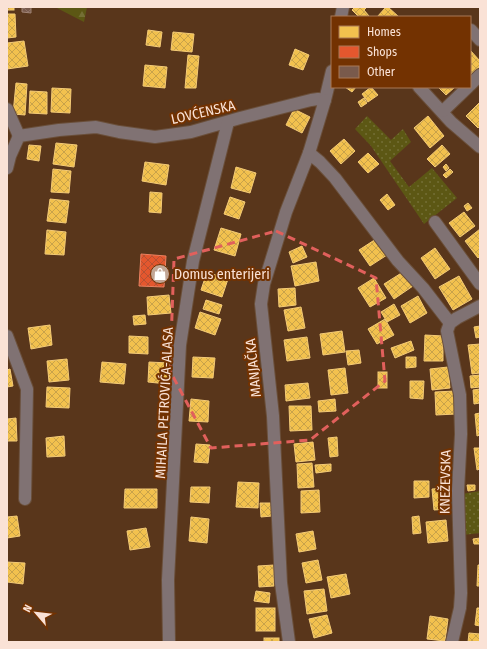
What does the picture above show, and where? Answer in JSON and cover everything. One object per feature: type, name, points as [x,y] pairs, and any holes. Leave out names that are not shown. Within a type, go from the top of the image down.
[{"type":"street","points":[[471,30],[480,40]]},
{"type":"street","points":[[324,100],[331,75]]},
{"type":"street","points":[[471,84],[480,75]]},
{"type":"street","points":[[420,88],[443,111],[451,122],[480,147]]},
{"type":"street","points":[[443,111],[467,88]]},
{"type":"street","name":"LOVĆENSKA","points":[[19,136],[59,130],[96,127],[155,137],[191,132],[311,100],[324,100]]},
{"type":"street","name":"MANJAČKA","points":[[289,642],[281,583],[273,416],[261,304],[264,284],[286,212],[309,153],[324,100]]},
{"type":"street","points":[[7,109],[19,136],[10,156],[7,168]]},
{"type":"street","name":"MIHAILA PETROVIĆA-ALASA","points":[[169,642],[168,580],[180,345],[193,261],[228,122]]},
{"type":"street","points":[[309,153],[335,178],[398,261],[423,288],[450,323],[480,306]]},
{"type":"street","points":[[435,222],[480,284]]},
{"type":"street","name":"KNEŽEVSKA","points":[[450,323],[448,331],[460,395],[461,434],[458,491],[461,593],[460,608],[452,642]]},
{"type":"street","points":[[7,336],[26,388],[25,499]]},
{"type":"highlighted area","points":[[276,231],[376,278],[385,381],[310,440],[211,448],[170,371],[174,259]]},
{"type":"green space","points":[[55,7],[87,7],[84,22]]},
{"type":"green space","points":[[367,116],[391,140],[403,129],[411,142],[390,161],[409,187],[432,168],[457,198],[424,224],[371,146],[355,129]]},
{"type":"green space","points":[[480,491],[480,533],[463,535],[462,494]]},
{"type":"building: Homes","points":[[7,7],[14,7],[14,10],[7,10]]},
{"type":"building: Homes","points":[[355,7],[367,7],[364,10],[369,16],[358,16],[352,10]]},
{"type":"building: Homes","points":[[386,7],[388,7],[398,16],[378,16]]},
{"type":"building: Homes","points":[[7,14],[15,14],[16,37],[7,38]]},
{"type":"building: Homes","points":[[148,30],[162,32],[160,47],[146,45]]},
{"type":"building: Homes","points":[[173,32],[194,34],[192,52],[171,50]]},
{"type":"building: Homes","points":[[24,41],[28,66],[7,69],[7,43]]},
{"type":"building: Homes","points":[[295,49],[309,55],[303,70],[289,65]]},
{"type":"building: Homes","points":[[471,51],[480,61],[480,66],[471,74]]},
{"type":"building: Homes","points":[[188,55],[199,56],[196,88],[185,88]]},
{"type":"building: Homes","points":[[145,65],[167,67],[165,88],[143,86]]},
{"type":"building: Homes","points":[[16,83],[27,84],[25,115],[13,114]]},
{"type":"building: Homes","points":[[52,88],[71,89],[70,113],[51,112]]},
{"type":"building: Homes","points":[[346,88],[355,88],[352,92]]},
{"type":"building: Homes","points":[[372,88],[378,95],[368,102],[362,94]]},
{"type":"building: Homes","points":[[439,88],[454,88],[446,95]]},
{"type":"building: Homes","points":[[30,91],[47,92],[47,114],[29,113]]},
{"type":"building: Homes","points":[[364,98],[367,103],[361,107],[358,102]]},
{"type":"building: Homes","points":[[480,102],[480,126],[478,128],[466,116]]},
{"type":"building: Homes","points":[[294,109],[310,117],[302,133],[286,125]]},
{"type":"building: Homes","points":[[428,116],[444,136],[430,148],[414,128]]},
{"type":"building: Homes","points":[[344,139],[355,151],[341,164],[330,151]]},
{"type":"building: Homes","points":[[56,143],[77,145],[74,167],[53,164]]},
{"type":"building: Homes","points":[[29,145],[41,146],[39,161],[27,159]]},
{"type":"building: Homes","points":[[442,145],[450,154],[435,167],[427,159]]},
{"type":"building: Homes","points":[[368,153],[379,164],[368,173],[358,162]]},
{"type":"building: Homes","points":[[145,162],[169,165],[166,185],[142,181]]},
{"type":"building: Homes","points":[[446,164],[449,168],[446,171],[443,167]]},
{"type":"building: Homes","points":[[236,167],[256,173],[250,193],[231,188]]},
{"type":"building: Homes","points":[[53,169],[71,171],[69,193],[51,192]]},
{"type":"building: Homes","points":[[450,169],[453,172],[446,178],[443,175]]},
{"type":"building: Homes","points":[[150,192],[162,193],[161,213],[149,212]]},
{"type":"building: Homes","points":[[387,194],[395,205],[388,210],[380,200]]},
{"type":"building: Homes","points":[[230,197],[245,202],[239,219],[224,214]]},
{"type":"building: Homes","points":[[50,199],[69,201],[66,223],[47,221]]},
{"type":"building: Homes","points":[[468,203],[472,208],[467,211],[464,206]]},
{"type":"building: Homes","points":[[464,212],[475,226],[460,237],[449,223]]},
{"type":"building: Homes","points":[[221,228],[241,234],[235,256],[214,250]]},
{"type":"building: Homes","points":[[480,229],[480,256],[478,258],[465,241]]},
{"type":"building: Homes","points":[[47,230],[66,232],[64,255],[45,254]]},
{"type":"building: Homes","points":[[376,239],[387,255],[370,266],[359,250]]},
{"type":"building: Homes","points":[[302,246],[307,257],[293,263],[289,252]]},
{"type":"building: Homes","points":[[435,248],[450,269],[435,279],[421,258]]},
{"type":"building: Homes","points":[[316,262],[319,281],[295,286],[291,266]]},
{"type":"building: Homes","points":[[207,272],[228,279],[222,297],[201,290]]},
{"type":"building: Homes","points":[[403,272],[413,286],[394,299],[384,284]]},
{"type":"building: Homes","points":[[459,276],[472,299],[453,310],[439,287]]},
{"type":"building: Homes","points":[[374,278],[386,298],[370,307],[358,288]]},
{"type":"building: Homes","points":[[295,288],[296,305],[279,307],[278,289]]},
{"type":"building: Homes","points":[[169,295],[171,313],[148,315],[147,297]]},
{"type":"building: Homes","points":[[418,296],[427,313],[410,323],[401,306]]},
{"type":"building: Homes","points":[[206,300],[222,305],[219,314],[203,309]]},
{"type":"building: Homes","points":[[394,304],[400,315],[387,322],[381,312]]},
{"type":"building: Homes","points":[[301,307],[305,328],[288,331],[284,310]]},
{"type":"building: Homes","points":[[200,312],[221,319],[215,335],[195,328]]},
{"type":"building: Homes","points":[[145,315],[146,324],[134,325],[133,316]]},
{"type":"building: Homes","points":[[385,319],[394,335],[377,344],[368,329]]},
{"type":"building: Homes","points":[[50,325],[52,345],[31,349],[28,328]]},
{"type":"building: Homes","points":[[480,326],[480,337],[476,338],[474,327]]},
{"type":"building: Homes","points":[[342,331],[345,352],[323,355],[320,334]]},
{"type":"building: Homes","points":[[425,335],[443,336],[443,361],[424,361]]},
{"type":"building: Homes","points":[[129,336],[148,337],[148,354],[129,353]]},
{"type":"building: Homes","points":[[307,337],[310,358],[287,361],[284,340]]},
{"type":"building: Homes","points":[[411,341],[414,350],[395,358],[391,348]]},
{"type":"building: Homes","points":[[480,344],[480,373],[472,374],[468,345]]},
{"type":"building: Homes","points":[[359,350],[361,363],[348,365],[346,351]]},
{"type":"building: Homes","points":[[193,357],[215,358],[213,378],[192,377]]},
{"type":"building: Homes","points":[[406,357],[416,357],[416,367],[406,368]]},
{"type":"building: Homes","points":[[67,359],[69,380],[49,382],[47,361]]},
{"type":"building: Homes","points":[[102,362],[126,364],[124,384],[100,382]]},
{"type":"building: Homes","points":[[149,362],[169,363],[167,384],[148,382]]},
{"type":"building: Homes","points":[[448,367],[450,388],[432,390],[430,369]]},
{"type":"building: Homes","points":[[345,368],[348,393],[331,395],[328,370]]},
{"type":"building: Homes","points":[[10,369],[13,386],[7,387],[7,370]]},
{"type":"building: Homes","points":[[378,372],[387,372],[387,388],[378,388]]},
{"type":"building: Homes","points":[[480,375],[480,387],[471,388],[470,376]]},
{"type":"building: Homes","points":[[410,381],[424,381],[423,399],[410,398]]},
{"type":"building: Homes","points":[[308,383],[310,398],[286,401],[285,385]]},
{"type":"building: Homes","points":[[47,387],[70,388],[69,408],[46,407]]},
{"type":"building: Homes","points":[[480,389],[480,403],[474,404],[473,390]]},
{"type":"building: Homes","points":[[455,391],[456,414],[436,415],[435,392]]},
{"type":"building: Homes","points":[[191,399],[209,401],[208,422],[189,421]]},
{"type":"building: Homes","points":[[335,399],[336,411],[319,412],[318,401]]},
{"type":"building: Homes","points":[[289,406],[311,406],[312,430],[290,431]]},
{"type":"building: Homes","points":[[480,413],[480,435],[477,436],[475,414]]},
{"type":"building: Homes","points":[[16,418],[17,441],[7,441],[7,419]]},
{"type":"building: Homes","points":[[64,436],[65,456],[47,457],[46,438]]},
{"type":"building: Homes","points":[[337,437],[338,456],[330,457],[328,438]]},
{"type":"building: Homes","points":[[313,442],[315,460],[296,462],[294,444]]},
{"type":"building: Homes","points":[[196,444],[210,445],[208,463],[194,462]]},
{"type":"building: Homes","points":[[474,448],[480,448],[480,469],[477,470]]},
{"type":"building: Homes","points":[[312,463],[314,487],[298,488],[297,464]]},
{"type":"building: Homes","points":[[331,464],[331,471],[316,473],[315,465]]},
{"type":"building: Homes","points":[[414,481],[429,481],[429,497],[414,498]]},
{"type":"building: Homes","points":[[238,482],[259,483],[258,508],[236,507]]},
{"type":"building: Homes","points":[[467,485],[475,485],[475,490],[468,491]]},
{"type":"building: Homes","points":[[191,487],[210,487],[209,503],[190,502]]},
{"type":"building: Homes","points":[[448,488],[449,509],[434,510],[432,489]]},
{"type":"building: Homes","points":[[125,489],[157,489],[157,508],[124,508]]},
{"type":"building: Homes","points":[[319,490],[320,512],[301,513],[301,491]]},
{"type":"building: Homes","points":[[260,503],[271,503],[272,516],[261,517]]},
{"type":"building: Homes","points":[[17,516],[20,536],[7,538],[7,517]]},
{"type":"building: Homes","points":[[419,516],[421,533],[413,534],[412,517]]},
{"type":"building: Homes","points":[[191,517],[209,519],[207,543],[189,541]]},
{"type":"building: Homes","points":[[446,520],[448,541],[428,543],[426,522]]},
{"type":"building: Homes","points":[[146,528],[150,547],[130,550],[127,531]]},
{"type":"building: Homes","points":[[313,531],[316,549],[299,552],[296,534]]},
{"type":"building: Homes","points":[[480,538],[480,544],[474,544],[473,539]]},
{"type":"building: Homes","points":[[318,560],[322,580],[306,583],[302,563]]},
{"type":"building: Homes","points":[[7,562],[25,563],[23,584],[7,582]]},
{"type":"building: Homes","points":[[274,565],[274,586],[259,587],[258,566]]},
{"type":"building: Homes","points":[[478,565],[480,565],[480,586],[477,586]]},
{"type":"building: Homes","points":[[346,574],[350,594],[331,598],[327,577]]},
{"type":"building: Homes","points":[[324,589],[327,611],[307,614],[304,591]]},
{"type":"building: Homes","points":[[256,591],[270,593],[269,603],[254,601]]},
{"type":"building: Homes","points":[[256,608],[275,608],[275,631],[256,631]]},
{"type":"building: Homes","points":[[477,608],[480,608],[480,626],[475,625]]},
{"type":"building: Homes","points":[[327,615],[332,633],[314,638],[309,619]]},
{"type":"building: Homes","points":[[430,616],[448,619],[445,641],[427,639]]},
{"type":"building: Homes","points":[[469,633],[480,634],[480,642],[468,642]]},
{"type":"building: Homes","points":[[264,638],[279,638],[279,642],[264,642]]},
{"type":"building: Shops","points":[[141,254],[166,256],[164,287],[139,286]]},
{"type":"building: Other","points":[[22,7],[31,7],[31,13],[22,12]]},
{"type":"place","name":"Domus enterijeri","points":[[160,274]]}]
